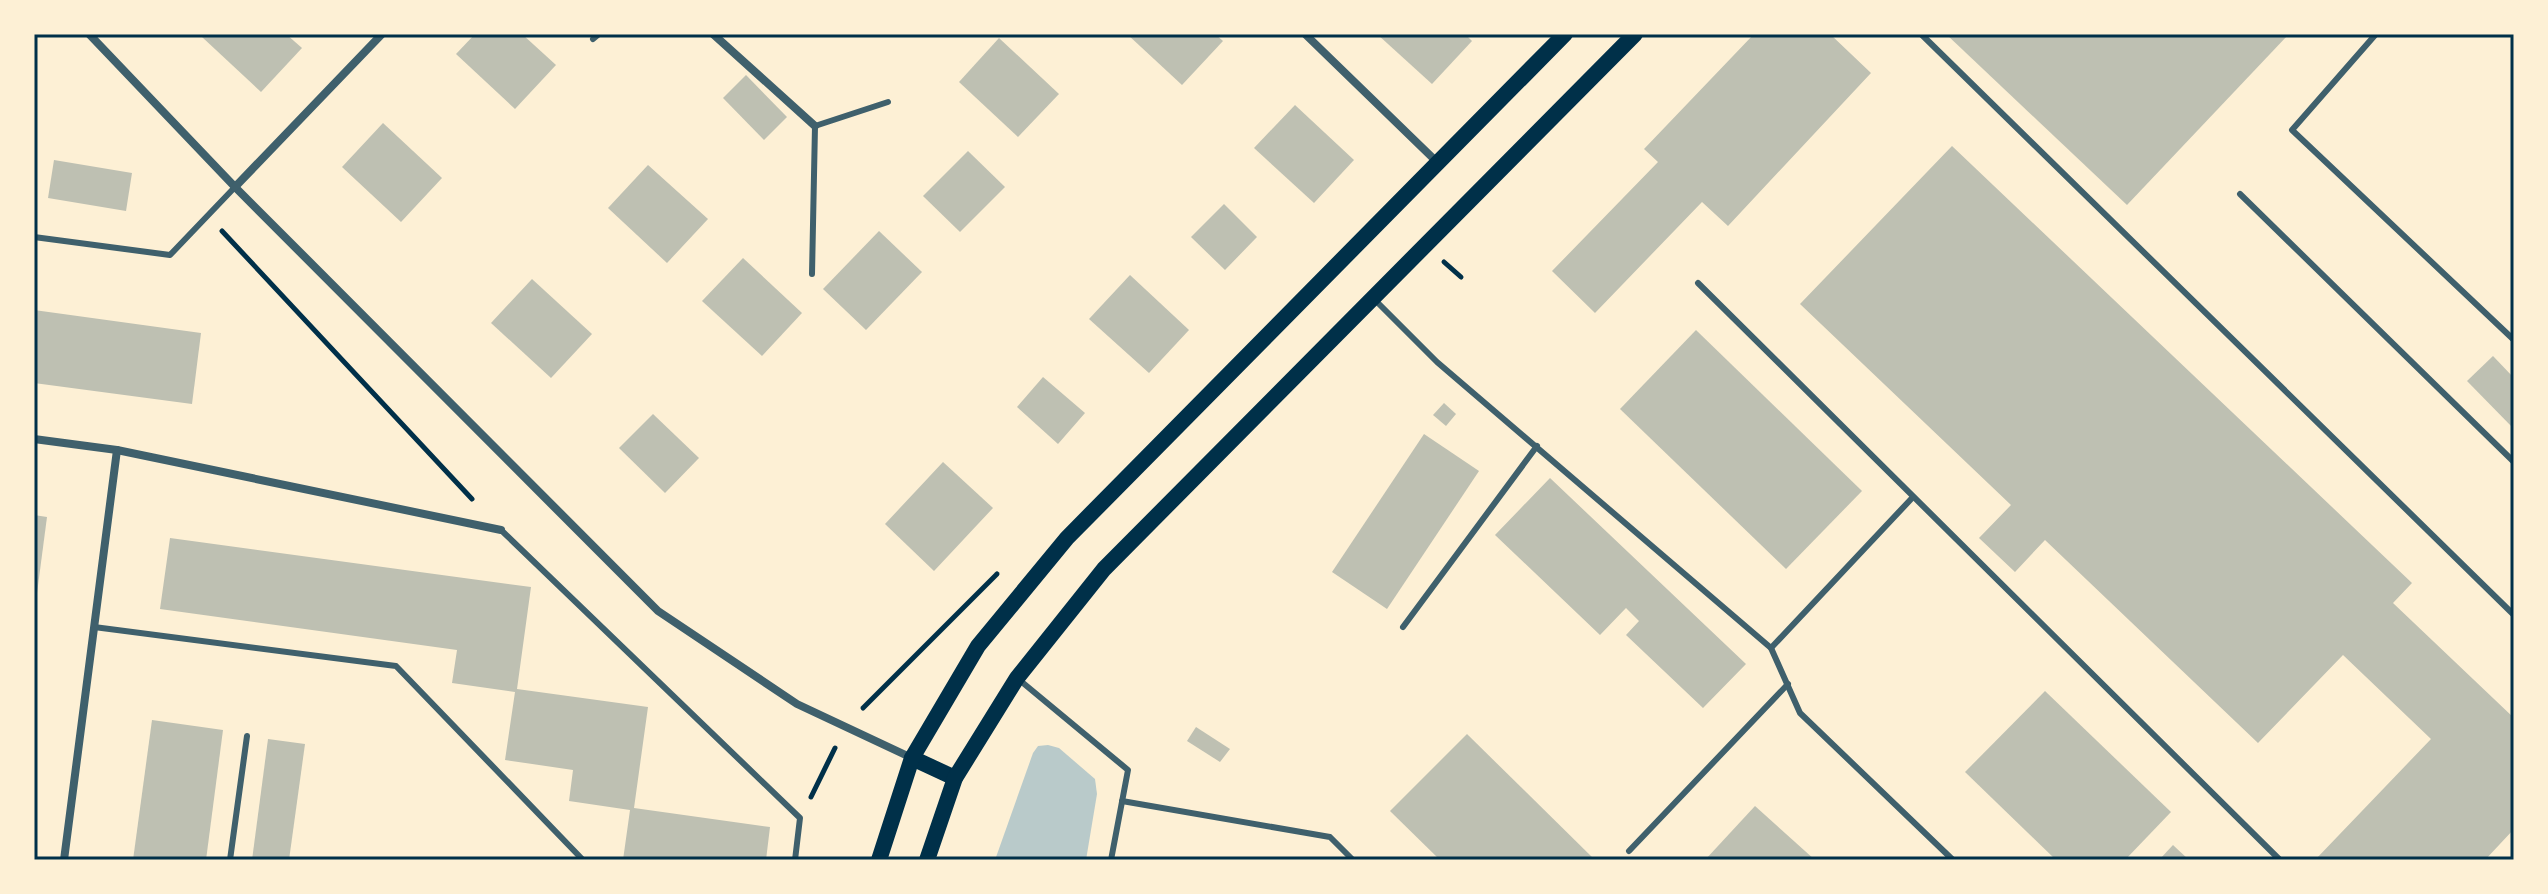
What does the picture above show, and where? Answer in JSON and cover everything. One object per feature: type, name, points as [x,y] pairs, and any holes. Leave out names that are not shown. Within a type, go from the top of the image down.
[{"type":"main road","points":[[879,860],[912,758],[978,646],[1067,538],[1565,34]]},
{"type":"main road","points":[[927,860],[955,778],[1017,678],[1104,569],[1635,34]]},
{"type":"main road","points":[[912,758],[955,778]]},
{"type":"street","points":[[89,34],[235,187],[658,611],[797,704],[912,758]]},
{"type":"street","points":[[235,187],[382,34]]},
{"type":"street","points":[[713,34],[815,126]]},
{"type":"street","points":[[1305,34],[1438,163]]},
{"type":"street","points":[[34,439],[117,450],[501,530]]},
{"type":"street","points":[[64,860],[117,450]]},
{"type":"lane","points":[[1921,34],[2514,615]]},
{"type":"lane","points":[[2376,34],[2292,130],[2514,340]]},
{"type":"lane","points":[[812,274],[815,126],[888,102]]},
{"type":"lane","points":[[34,237],[170,255],[235,187]]},
{"type":"lane","points":[[2240,194],[2514,462]]},
{"type":"lane","points":[[1698,283],[2280,860]]},
{"type":"lane","points":[[1372,297],[1437,362],[1771,648],[1800,713],[1953,860]]},
{"type":"lane","points":[[1403,627],[1537,446]]},
{"type":"lane","points":[[1771,648],[1913,497]]},
{"type":"lane","points":[[501,530],[800,818],[795,860]]},
{"type":"lane","points":[[94,627],[396,666],[583,860]]},
{"type":"lane","points":[[1017,678],[1128,770],[1111,860]]},
{"type":"lane","points":[[1629,851],[1788,684]]},
{"type":"lane","points":[[230,860],[247,736]]},
{"type":"lane","points":[[1122,801],[1330,837],[1353,860]]},
{"type":"path","points":[[207,216],[501,530]]},
{"type":"shaded area","points":[[1038,746],[1059,748],[1095,779],[1097,794],[1086,860],[995,860],[1033,753]]},
{"type":"building","points":[[205,34],[286,34],[302,48],[261,92],[202,37]]},
{"type":"building","points":[[475,34],[522,34],[556,65],[515,109],[456,54]]},
{"type":"building","points":[[1127,34],[1215,34],[1223,41],[1182,85]]},
{"type":"building","points":[[1377,34],[1465,34],[1472,41],[1432,84]]},
{"type":"building","points":[[1754,34],[1830,34],[1871,73],[1728,226],[1702,202],[1595,313],[1552,271],[1658,162],[1644,149]]},
{"type":"building","points":[[1946,34],[2289,34],[2127,205]]},
{"type":"building","points":[[999,38],[1059,94],[1018,137],[959,82]]},
{"type":"building","points":[[746,75],[787,117],[764,140],[723,98]]},
{"type":"building","points":[[1295,105],[1354,160],[1314,203],[1254,148]]},
{"type":"building","points":[[383,123],[442,178],[401,222],[342,167]]},
{"type":"building","points":[[1952,146],[2412,583],[2393,603],[2514,718],[2514,829],[2485,860],[2315,860],[2431,739],[2343,655],[2258,743],[2045,540],[2015,572],[1979,538],[2011,505],[1800,304]]},
{"type":"building","points":[[968,151],[1005,187],[960,232],[923,196]]},
{"type":"building","points":[[54,160],[132,173],[126,211],[48,198]]},
{"type":"building","points":[[648,165],[708,219],[667,263],[608,208]]},
{"type":"building","points":[[1224,204],[1257,237],[1225,270],[1191,237]]},
{"type":"building","points":[[879,231],[922,272],[866,330],[823,289]]},
{"type":"building","points":[[743,258],[802,313],[762,356],[702,301]]},
{"type":"building","points":[[1130,275],[1189,330],[1149,373],[1089,319]]},
{"type":"building","points":[[532,279],[592,334],[551,378],[491,323]]},
{"type":"building","points":[[34,310],[201,333],[192,404],[34,383]]},
{"type":"building","points":[[1696,330],[1862,491],[1786,569],[1620,409]]},
{"type":"building","points":[[2493,356],[2514,378],[2514,429],[2467,381]]},
{"type":"building","points":[[1043,377],[1085,413],[1058,444],[1017,407]]},
{"type":"building","points":[[1444,403],[1456,414],[1446,426],[1433,415]]},
{"type":"building","points":[[653,414],[699,458],[665,493],[619,448]]},
{"type":"building","points":[[1424,434],[1479,471],[1387,609],[1332,572]]},
{"type":"building","points":[[943,462],[993,508],[934,571],[885,524]]},
{"type":"building","points":[[1550,478],[1746,664],[1703,708],[1626,635],[1639,621],[1626,608],[1600,635],[1495,535]]},
{"type":"building","points":[[34,515],[47,517],[37,593],[34,593]]},
{"type":"building","points":[[170,538],[531,587],[517,689],[648,707],[634,808],[770,827],[766,860],[623,860],[630,810],[569,801],[573,770],[505,760],[515,692],[452,683],[457,650],[160,609]]},
{"type":"building","points":[[2045,691],[2171,812],[2125,860],[2056,860],[1965,772]]},
{"type":"building","points":[[152,720],[223,730],[206,860],[133,860]]},
{"type":"building","points":[[1196,727],[1230,749],[1220,762],[1187,741]]},
{"type":"building","points":[[1467,734],[1595,860],[1440,860],[1390,811]]},
{"type":"building","points":[[268,739],[305,744],[289,860],[252,860]]},
{"type":"building","points":[[1755,806],[1815,860],[1705,860]]},
{"type":"building","points":[[2173,845],[2189,860],[2159,860]]}]
